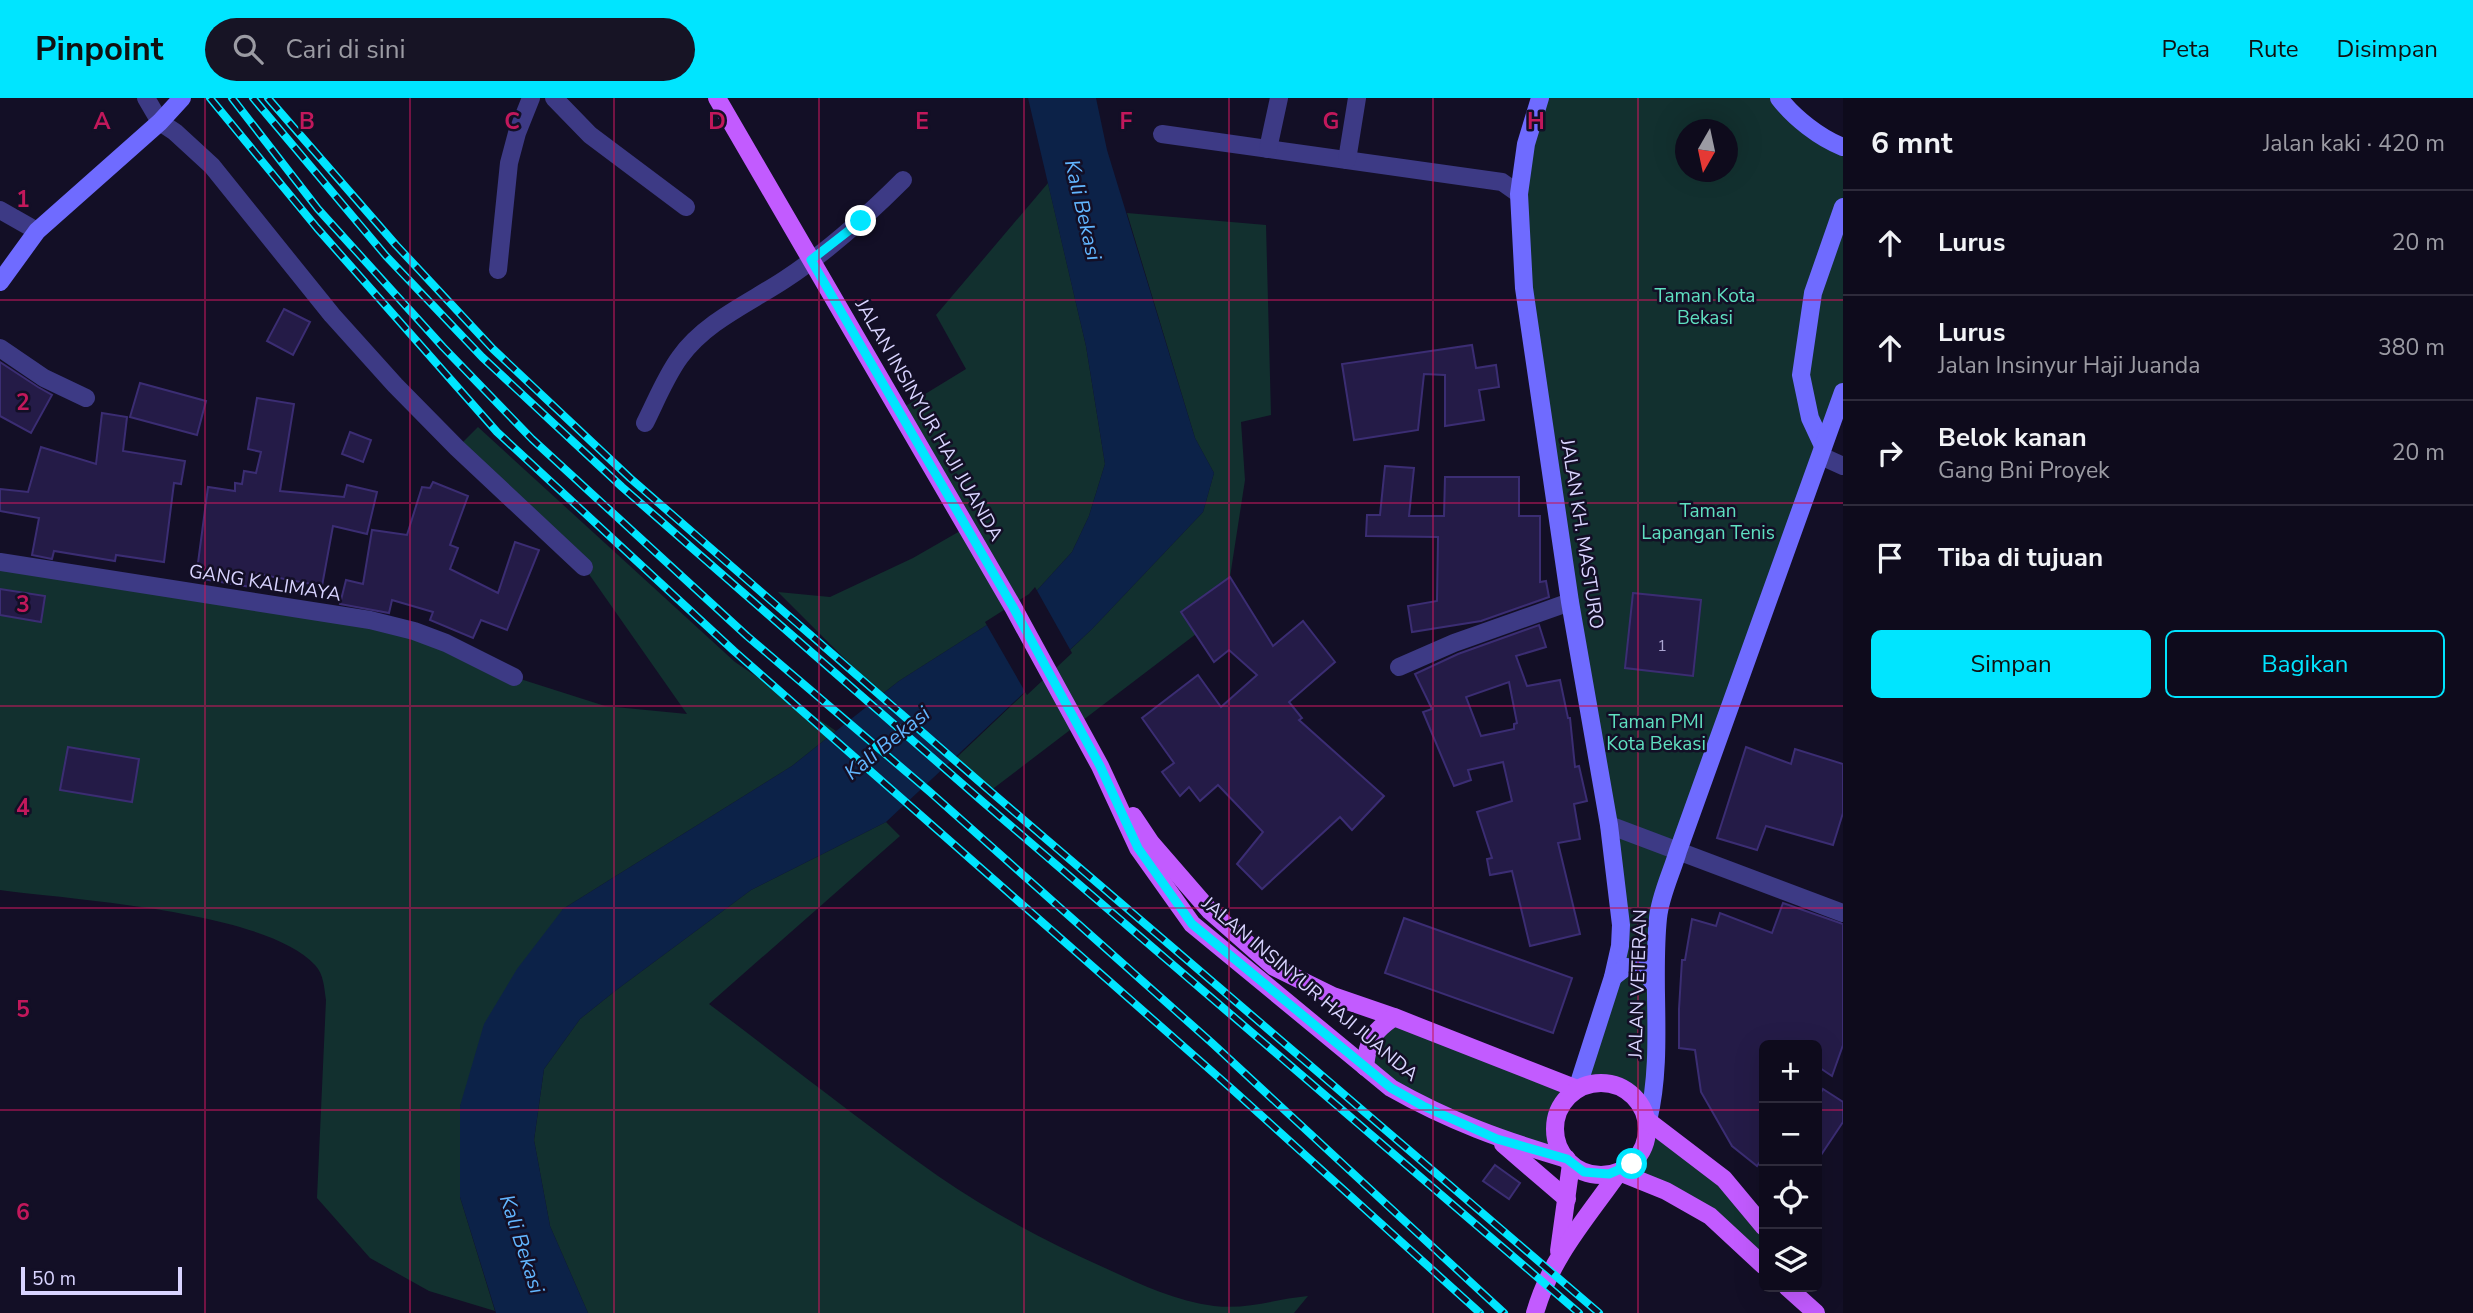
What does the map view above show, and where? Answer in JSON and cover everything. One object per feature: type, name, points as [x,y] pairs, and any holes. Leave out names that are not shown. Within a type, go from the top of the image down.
[{"type":"main road","name":"JALAN INSINYUR HAJI JUANDA","points":[[717,98],[951,498],[1100,766],[1138,848],[1192,924],[1391,1088],[1423,1106],[1497,1139],[1569,1162]]},
{"type":"main road","name":"JALAN INSINYUR HAJI JUANDA","points":[[1100,766],[1151,843],[1210,911],[1274,967],[1333,996],[1394,1017],[1577,1089]]},
{"type":"main road","points":[[1365,1067],[1367,1043],[1381,1026],[1394,1017]]},
{"type":"main road","points":[[1535,1313],[1544,1284],[1559,1254],[1619,1172],[1632,1164],[1644,1149],[1648,1135],[1648,1121],[1639,1101],[1619,1085],[1594,1082],[1577,1089],[1560,1107],[1555,1127],[1557,1141],[1569,1162],[1584,1172],[1619,1172],[1666,1191],[1710,1216],[1759,1261]]},
{"type":"main road","points":[[1648,1121],[1724,1179],[1759,1221]]},
{"type":"main road","points":[[1497,1139],[1567,1199]]},
{"type":"main road","points":[[1559,1254],[1569,1162]]},
{"type":"main road","points":[[1793,1292],[1816,1313]]},
{"type":"main road","points":[[1810,1292],[1822,1313]]},
{"type":"street","points":[[146,98],[160,122],[212,166],[332,315],[395,385],[457,448],[584,567]]},
{"type":"street","points":[[0,282],[37,231],[160,122],[182,98]]},
{"type":"street","points":[[498,270],[509,163],[531,98]]},
{"type":"street","points":[[554,98],[590,135],[686,207]]},
{"type":"street","points":[[1268,149],[1279,98]]},
{"type":"street","points":[[1347,160],[1357,98]]},
{"type":"street","name":"JALAN KH. MASTURO","points":[[1539,98],[1525,144],[1519,194],[1524,288],[1570,602],[1609,825],[1621,925],[1620,946],[1613,977],[1577,1089]]},
{"type":"street","points":[[1779,98],[1789,111],[1833,143],[1843,147]]},
{"type":"street","points":[[1163,134],[1502,182],[1519,194]]},
{"type":"street","points":[[645,424],[681,355],[699,337],[811,260],[861,221],[903,180]]},
{"type":"street","points":[[1843,207],[1813,293],[1801,375],[1810,418],[1822,451],[1843,466]]},
{"type":"street","points":[[0,210],[37,231]]},
{"type":"street","points":[[0,348],[44,378],[86,398]]},
{"type":"street","name":"JALAN VETERAN","points":[[1648,1121],[1655,1094],[1658,915],[1678,851],[1843,392]]},
{"type":"street","name":"GANG KALIMAYA","points":[[0,562],[370,620],[414,631],[446,643],[513,677]]},
{"type":"street","points":[[1399,667],[1454,643],[1570,602]]},
{"type":"street","points":[[1609,825],[1843,913]]},
{"type":"street","points":[[1613,977],[1626,967],[1642,968],[1655,985]]},
{"type":"green space","points":[[1542,98],[1779,98],[1843,147],[1843,392],[1658,914],[1648,1121],[1759,1222],[1759,1261],[1710,1216],[1627,1167],[1643,1150],[1648,1126],[1642,1105],[1629,1091],[1611,1084],[1592,1084],[1574,1092],[1561,1105],[1556,1125],[1561,1151],[1497,1139],[1365,1067],[1394,1017],[1577,1089],[1620,946],[1543,418],[1522,166]],"holes":[[[1633,593],[1701,600],[1693,675],[1625,668]]]},
{"type":"green space","points":[[1048,183],[1086,346],[1105,464],[1089,516],[1072,552],[1031,597],[881,695],[778,592],[830,597],[913,558],[967,527],[899,410],[966,369],[936,315]]},
{"type":"green space","points":[[1127,213],[1266,225],[1271,415],[1241,422],[1245,480],[1230,577],[1182,612],[1196,634],[990,791],[954,760],[1092,629],[1203,512],[1214,473],[1195,438]]},
{"type":"green space","points":[[478,427],[735,662],[836,731],[792,766],[563,909],[460,1106],[460,1197],[495,1311],[429,1291],[370,1258],[317,1198],[326,1000],[322,977],[315,965],[290,947],[256,932],[213,920],[119,904],[0,890],[0,562],[370,620],[514,677],[605,706],[687,714],[584,567],[457,448]]},
{"type":"green space","points":[[886,822],[900,836],[709,1004],[938,1176],[1040,1237],[1145,1286],[1200,1304],[1238,1307],[1308,1296],[1294,1313],[588,1313],[550,1226],[534,1140],[544,1069],[580,1019],[751,890]]},
{"type":"water","name":"Kali Bekasi","points":[[1028,98],[1096,98],[1107,150],[1195,438],[1214,473],[1203,512],[1092,629],[886,822],[751,890],[580,1019],[544,1069],[534,1140],[550,1226],[588,1313],[496,1313],[460,1197],[460,1106],[484,1024],[517,969],[563,909],[792,766],[899,681],[1031,597],[1072,552],[1089,516],[1105,464],[1086,346]]},
{"type":"pier","points":[[1035,587],[1072,653],[1027,695],[985,622],[1029,594]]},
{"type":"building","points":[[284,309],[310,322],[293,355],[267,341]]},
{"type":"building","points":[[1472,345],[1476,368],[1496,365],[1499,387],[1479,390],[1484,420],[1445,426],[1445,375],[1424,374],[1418,430],[1354,440],[1342,364]]},
{"type":"building","points":[[0,362],[52,395],[31,433],[0,416]]},
{"type":"building","points":[[140,383],[206,401],[197,435],[130,417]]},
{"type":"building","points":[[257,398],[294,404],[280,491],[344,497],[347,485],[377,492],[367,534],[333,526],[322,586],[253,573],[251,587],[196,578],[208,487],[235,491],[235,483],[242,484],[244,471],[256,473],[261,452],[248,449]]},
{"type":"building","points":[[102,413],[127,417],[123,451],[185,461],[181,484],[174,483],[164,562],[116,555],[115,561],[54,551],[52,559],[32,555],[39,518],[0,511],[0,489],[28,492],[41,447],[96,464]]},
{"type":"building","points":[[350,432],[371,440],[363,462],[342,454]]},
{"type":"building","points":[[1385,466],[1414,468],[1409,516],[1444,516],[1445,477],[1519,477],[1519,516],[1540,516],[1540,582],[1546,581],[1549,597],[1481,621],[1412,632],[1408,606],[1437,601],[1438,537],[1366,536],[1367,515],[1380,515]]},
{"type":"building","points":[[433,482],[468,496],[450,545],[458,548],[450,569],[498,593],[515,542],[539,550],[507,630],[481,620],[473,638],[430,620],[433,612],[392,600],[389,613],[340,604],[346,580],[363,584],[372,530],[407,535],[422,487],[430,488]]},
{"type":"building","points":[[1230,577],[1273,646],[1303,621],[1335,662],[1289,702],[1302,718],[1299,720],[1384,796],[1352,830],[1340,817],[1262,889],[1237,864],[1263,832],[1218,785],[1200,801],[1189,787],[1180,796],[1162,772],[1174,763],[1142,718],[1198,675],[1221,707],[1257,675],[1229,650],[1214,662],[1181,612]]},
{"type":"building","points":[[0,589],[45,596],[41,622],[0,615]]},
{"type":"building","points":[[1633,593],[1701,600],[1693,676],[1625,668]]},
{"type":"building","points":[[1539,625],[1546,647],[1516,656],[1527,686],[1560,680],[1570,718],[1575,767],[1579,766],[1587,801],[1574,804],[1580,839],[1558,843],[1580,934],[1530,946],[1512,871],[1490,875],[1487,859],[1492,858],[1477,812],[1512,801],[1503,762],[1468,770],[1471,780],[1454,786],[1423,712],[1432,709],[1415,674],[1458,654]],"holes":[[[1509,682],[1517,723],[1514,724],[1514,729],[1481,736],[1466,697]]]},
{"type":"building","points":[[68,747],[139,759],[132,802],[60,790]]},
{"type":"building","points":[[1746,747],[1791,764],[1795,749],[1843,764],[1843,813],[1833,845],[1766,826],[1757,850],[1717,838]]},
{"type":"building","points":[[1783,903],[1843,924],[1843,1045],[1832,1076],[1822,1069],[1822,1040],[1759,1040],[1757,1166],[1732,1146],[1701,1092],[1695,1050],[1679,1048],[1682,960],[1685,960],[1692,919],[1716,926],[1720,913],[1772,933]]},
{"type":"building","points":[[1404,918],[1572,978],[1553,1033],[1385,973]]},
{"type":"building","points":[[1822,1091],[1843,1102],[1843,1122],[1822,1154],[1822,1103]]},
{"type":"building","points":[[1495,1165],[1520,1183],[1509,1199],[1483,1181]]},
{"type":"railway","points":[[210,98],[317,228],[497,432],[734,651],[1233,1090],[1480,1313]]},
{"type":"railway","points":[[232,98],[318,209],[443,347],[532,439],[747,636],[930,792],[1212,1043],[1504,1313]]},
{"type":"railway","points":[[253,98],[386,256],[482,357],[622,487],[983,802],[1579,1313]]},
{"type":"railway","points":[[268,98],[396,245],[493,349],[630,478],[990,791],[1599,1313]]},
{"type":"route","points":[[861,221],[811,260],[1013,607],[1100,766],[1138,848],[1192,924],[1391,1088],[1423,1106],[1497,1139],[1567,1159],[1584,1172],[1609,1174],[1619,1172],[1632,1164]]},
{"type":"park label","name":"Taman Kota Bekasi","points":[[1705,307]]},
{"type":"park label","name":"Taman Lapangan Tenis","points":[[1708,522]]},
{"type":"park label","name":"Taman PMI Kota Bekasi","points":[[1656,733]]}]
